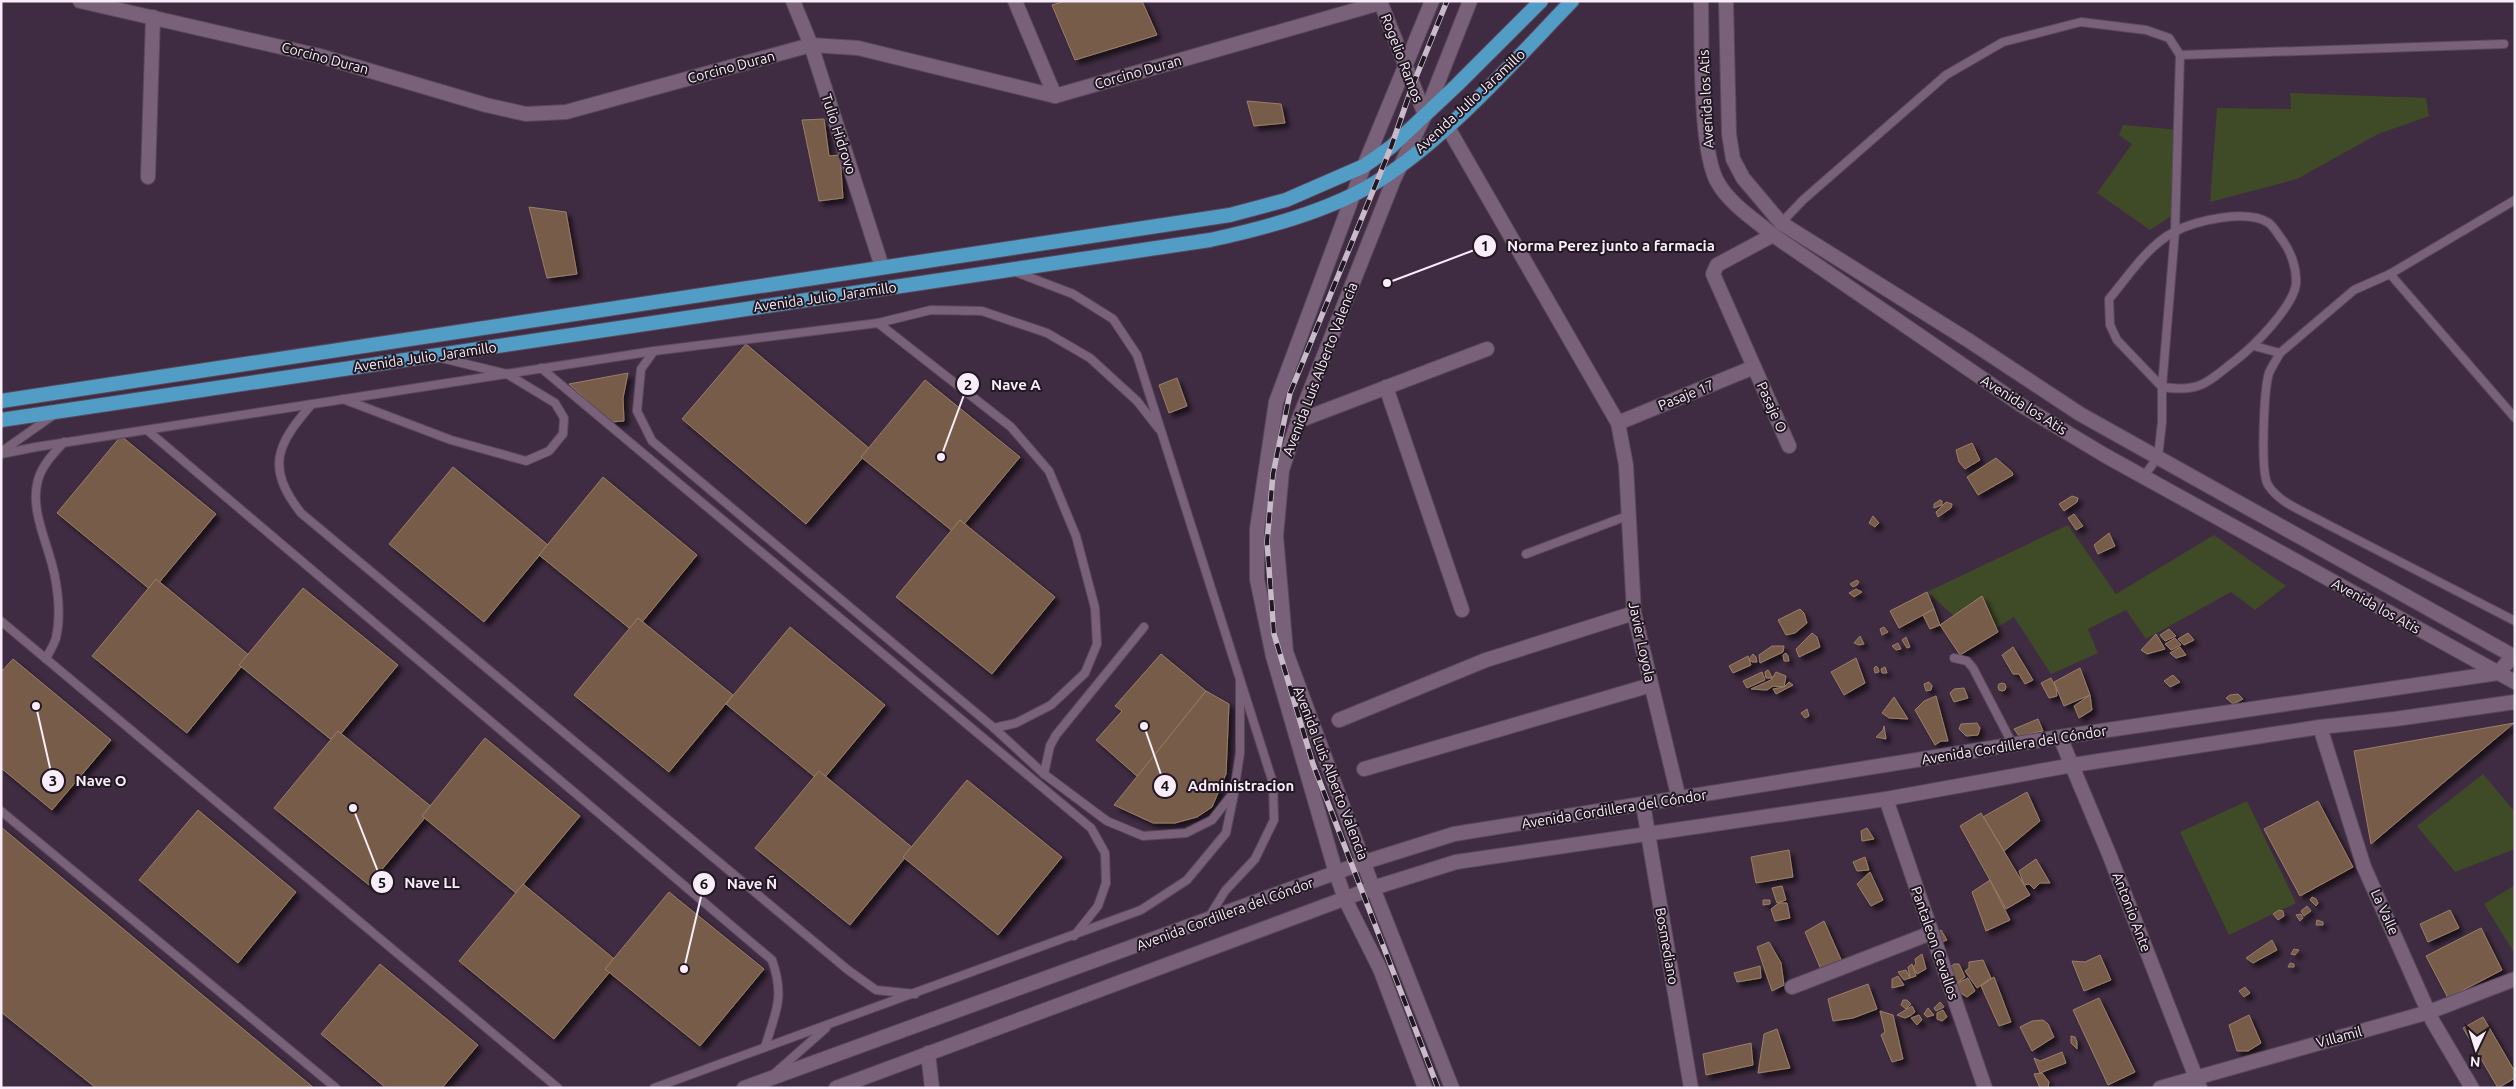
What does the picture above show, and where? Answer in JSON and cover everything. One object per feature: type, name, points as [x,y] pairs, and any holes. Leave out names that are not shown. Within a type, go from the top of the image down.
[{"type":"main road","name":"Avenida Julio Jaramillo","points":[[1,401],[1230,215],[1286,200],[1364,166],[1391,147],[1541,1]]},
{"type":"main road","name":"Avenida Julio Jaramillo","points":[[1,420],[1210,240],[1266,227],[1356,192],[1377,182],[1400,166],[1447,126],[1572,1]]},
{"type":"street","name":"Corcino Duran","points":[[80,1],[320,56],[486,105],[526,114],[566,112],[811,45],[858,48],[1055,96],[1380,2]]},
{"type":"street","name":"Tulio Hidrovo","points":[[793,1],[811,45],[882,267]]},
{"type":"street","points":[[1015,1],[1055,96]]},
{"type":"street","name":"Avenida Luis Alberto Valencia","points":[[1425,1088],[1380,969],[1345,899],[1336,873],[1273,656],[1257,579],[1258,529],[1276,402],[1356,192],[1364,166],[1432,1]]},
{"type":"street","name":"Avenida Luis Alberto Valencia","points":[[1452,1088],[1373,888],[1286,652],[1276,536],[1282,470],[1298,421],[1400,166],[1424,115],[1470,1]]},
{"type":"street","name":"Avenida los Atis","points":[[1701,1],[1709,158],[1718,183],[1737,204],[1968,340],[2080,414],[2514,657]]},
{"type":"street","name":"Avenida los Atis","points":[[1726,1],[1729,134],[1733,158],[1743,178],[1777,229],[2021,406],[2515,682]]},
{"type":"street","name":"Rogelio Ramos","points":[[1380,2],[1424,115]]},
{"type":"street","points":[[148,177],[153,17]]},
{"type":"street","name":"Javier Loyola","points":[[1447,126],[1618,423],[1626,465],[1627,516],[1634,613],[1679,799]]},
{"type":"street","name":"Pasaje O","points":[[1777,229],[1717,265],[1713,274],[1789,446]]},
{"type":"street","points":[[1298,421],[1487,349]]},
{"type":"street","name":"Pasaje 17","points":[[1618,423],[1754,368]]},
{"type":"street","points":[[1386,387],[1462,610]]},
{"type":"street","points":[[1339,720],[1486,660],[1634,613]]},
{"type":"street","points":[[2498,673],[2514,657]]},
{"type":"street","name":"Avenida Cordillera del Cóndor","points":[[744,1088],[1365,862],[1454,834],[2060,737],[2498,673]]},
{"type":"street","points":[[1364,769],[1651,685]]},
{"type":"street","name":"Avenida Cordillera del Cóndor","points":[[836,1088],[1373,888],[1456,862],[1886,799],[2073,765],[2320,727],[2395,719],[2515,702]]},
{"type":"street","name":"La Valle","points":[[2320,727],[2364,867],[2429,1012],[2472,1088]]},
{"type":"street","name":"Antonio Ante","points":[[2060,737],[2073,765],[2198,1082]]},
{"type":"street","name":"Pantaleon Cevallos","points":[[1886,799],[1985,1088]]},
{"type":"street","name":"Bosmediano","points":[[1643,804],[1691,1088]]},
{"type":"street","points":[[1792,987],[1931,933]]},
{"type":"street","name":"Villamil","points":[[2160,1088],[2198,1082],[2429,1012],[2515,978]]},
{"type":"street","points":[[928,1053],[932,1088]]},
{"type":"lane","points":[[1777,229],[1803,200],[1946,75],[2003,42],[2081,22],[2146,30],[2169,38],[2180,55],[2175,231],[2158,457],[2144,476]]},
{"type":"lane","points":[[2180,55],[2504,44]]},
{"type":"lane","points":[[2515,200],[2390,274],[2354,290],[2301,332],[2280,352],[2269,373],[2263,419],[2266,482],[2273,491],[2289,504],[2515,621]]},
{"type":"lane","points":[[2242,215],[2269,223],[2291,252],[2296,284],[2284,310],[2254,346],[2202,386],[2182,390],[2162,387],[2117,340],[2110,325],[2108,299],[2158,242],[2175,231],[2214,219],[2242,215]]},
{"type":"lane","points":[[1009,270],[1073,294],[1113,318],[1137,355],[1273,783],[1274,820],[1255,860],[1225,891],[1207,920]]},
{"type":"lane","points":[[2390,274],[2515,418]]},
{"type":"lane","points":[[1,453],[654,351],[878,323],[931,310],[982,311],[1047,333],[1090,358],[1136,401],[1162,433]]},
{"type":"lane","points":[[878,323],[1011,427],[1049,471],[1076,536],[1095,608],[1097,644],[1085,673],[1051,705],[1016,723],[994,728]]},
{"type":"lane","points":[[2254,346],[2280,352]]},
{"type":"lane","points":[[654,351],[641,369],[637,411],[652,441],[994,728],[1044,774],[1107,821],[1143,836],[1186,833],[1212,820],[1234,792]]},
{"type":"lane","points":[[342,399],[451,440],[526,461],[549,451],[564,434],[564,418],[555,403],[507,374],[432,356]]},
{"type":"lane","points":[[541,368],[1091,828],[1105,853],[1106,883],[1098,906],[1074,936]]},
{"type":"lane","points":[[312,404],[291,429],[281,448],[279,470],[286,495],[301,513],[848,970],[876,990],[915,994]]},
{"type":"lane","points":[[1,453],[59,412]]},
{"type":"lane","points":[[146,430],[772,960],[780,980],[780,997],[765,1047]]},
{"type":"lane","points":[[46,659],[56,638],[57,588],[40,530],[36,500],[38,480],[48,460],[64,442]]},
{"type":"lane","points":[[1526,554],[1627,516]]},
{"type":"lane","points":[[1,621],[558,1088]]},
{"type":"lane","points":[[1044,774],[1050,746],[1056,735],[1144,627]]},
{"type":"lane","points":[[1954,658],[1966,661],[1973,668],[2013,745]]},
{"type":"lane","points":[[654,1088],[1141,910],[1187,880],[1226,833],[1240,753],[1240,680]]},
{"type":"lane","points":[[1,811],[336,1088]]},
{"type":"lane","points":[[768,1079],[829,1025]]},
{"type":"green space","points":[[2290,93],[2426,98],[2429,116],[2378,134],[2297,179],[2210,202],[2217,108],[2291,109]]},
{"type":"green space","points":[[2123,125],[2181,130],[2174,214],[2150,230],[2097,193],[2132,144],[2119,135]]},
{"type":"green space","points":[[2068,525],[2116,594],[2214,535],[2286,586],[2255,610],[2231,592],[2146,639],[2126,610],[2088,629],[2098,653],[2051,674],[2014,617],[1979,638],[1927,592]]},
{"type":"green space","points":[[2483,774],[2515,812],[2515,849],[2455,872],[2417,826]]},
{"type":"green space","points":[[2247,801],[2296,903],[2229,935],[2180,832]]},
{"type":"green space","points":[[2515,885],[2515,954],[2484,904]]},
{"type":"building","points":[[1065,1],[1142,1],[1157,35],[1075,60],[1052,5]]},
{"type":"building","points":[[1247,101],[1281,104],[1285,123],[1254,126]]},
{"type":"building","points":[[824,119],[829,156],[840,155],[843,198],[819,201],[802,120]]},
{"type":"building","points":[[529,207],[566,212],[577,274],[547,278]]},
{"type":"building","points":[[746,344],[870,449],[806,524],[682,419]]},
{"type":"building","points":[[628,373],[623,398],[624,421],[611,422],[569,384]]},
{"type":"building","points":[[1177,378],[1187,406],[1169,413],[1159,385]]},
{"type":"building","points":[[925,380],[1020,457],[956,534],[861,457]]},
{"type":"building","points":[[121,436],[216,514],[152,591],[57,513]]},
{"type":"building","points":[[1972,443],[1980,460],[1965,469],[1959,462],[1956,450]]},
{"type":"building","points":[[1996,458],[2013,475],[1978,495],[1967,477]]},
{"type":"building","points":[[453,467],[548,545],[484,622],[389,544]]},
{"type":"building","points":[[603,477],[697,555],[634,632],[539,555]]},
{"type":"building","points":[[2072,496],[2078,498],[2077,502],[2064,511],[2059,504]]},
{"type":"building","points":[[1940,500],[1942,505],[1934,508],[1934,504]]},
{"type":"building","points":[[1946,502],[1952,504],[1951,508],[1938,517],[1936,512]]},
{"type":"building","points":[[2074,514],[2083,526],[2076,530],[2068,518]]},
{"type":"building","points":[[1873,516],[1879,523],[1875,527],[1869,523]]},
{"type":"building","points":[[960,520],[1055,597],[992,674],[896,597]]},
{"type":"building","points":[[2109,533],[2115,546],[2098,554],[2094,545]]},
{"type":"building","points":[[156,579],[250,656],[187,733],[92,656]]},
{"type":"building","points":[[1857,580],[1859,582],[1857,585],[1853,587],[1850,584]]},
{"type":"building","points":[[303,588],[398,665],[334,742],[239,665]]},
{"type":"building","points":[[1856,589],[1862,592],[1854,597],[1849,593]]},
{"type":"building","points":[[1927,592],[1934,609],[1899,628],[1890,611]]},
{"type":"building","points":[[1982,596],[1998,632],[1960,655],[1940,625]]},
{"type":"building","points":[[1800,609],[1804,613],[1807,623],[1795,633],[1786,635],[1778,620]]},
{"type":"building","points":[[1934,609],[1940,625],[1930,629],[1923,615]]},
{"type":"building","points":[[638,618],[733,695],[669,772],[574,695]]},
{"type":"building","points":[[790,627],[885,705],[821,782],[726,704]]},
{"type":"building","points":[[1884,627],[1888,632],[1882,635],[1880,629]]},
{"type":"building","points":[[2169,629],[2176,636],[2165,641],[2160,635]]},
{"type":"building","points":[[1812,633],[1817,637],[1820,647],[1799,657],[1796,649]]},
{"type":"building","points":[[2188,633],[2194,640],[2184,645],[2178,639]]},
{"type":"building","points":[[2156,634],[2165,649],[2147,654],[2141,650]]},
{"type":"building","points":[[1860,636],[1864,644],[1854,643]]},
{"type":"building","points":[[1906,637],[1910,647],[1907,648],[1902,640]]},
{"type":"building","points":[[2175,638],[2181,645],[2171,650],[2165,644]]},
{"type":"building","points":[[1898,643],[1901,649],[1896,650],[1892,646]]},
{"type":"building","points":[[1772,646],[1784,646],[1783,652],[1760,663],[1759,655]]},
{"type":"building","points":[[2013,647],[2033,680],[2025,684],[2019,674],[2013,674],[2002,655]]},
{"type":"building","points":[[2180,647],[2186,655],[2176,658],[2170,653]]},
{"type":"building","points":[[1786,653],[1789,661],[1784,661],[1783,655]]},
{"type":"building","points":[[1161,654],[1206,691],[1138,777],[1096,740],[1122,711],[1115,706]]},
{"type":"building","points":[[1753,654],[1757,662],[1752,662],[1749,659]]},
{"type":"building","points":[[1748,656],[1751,665],[1733,673],[1729,666]]},
{"type":"building","points":[[1856,658],[1865,683],[1844,695],[1831,672]]},
{"type":"building","points":[[13,659],[111,740],[52,810],[1,768],[1,672]]},
{"type":"building","points":[[1876,666],[1879,672],[1875,673],[1874,668]]},
{"type":"building","points":[[1885,667],[1887,673],[1882,673],[1881,669]]},
{"type":"building","points":[[2080,668],[2090,695],[2064,706],[2054,682]]},
{"type":"building","points":[[1768,670],[1772,678],[1766,678],[1765,672]]},
{"type":"building","points":[[1762,672],[1765,680],[1747,688],[1743,681]]},
{"type":"building","points":[[1776,672],[1786,676],[1784,687],[1773,686],[1767,690],[1751,689],[1771,680]]},
{"type":"building","points":[[2173,675],[2180,682],[2170,687],[2164,681]]},
{"type":"building","points":[[2051,678],[2056,688],[2057,696],[2049,698],[2041,683]]},
{"type":"building","points":[[1789,682],[1793,685],[1776,694],[1773,689],[1784,687]]},
{"type":"building","points":[[1929,682],[1932,686],[1931,690],[1926,691],[1924,684]]},
{"type":"building","points":[[2002,683],[2006,687],[2002,691],[1998,687]]},
{"type":"building","points":[[1964,688],[1968,698],[1954,702],[1950,693],[1954,689]]},
{"type":"building","points":[[1206,691],[1229,704],[1226,774],[1212,807],[1197,817],[1175,823],[1153,823],[1114,805]]},
{"type":"building","points":[[2238,694],[2243,699],[2233,704],[2226,698],[2230,695]]},
{"type":"building","points":[[2090,695],[2092,710],[2079,718],[2074,706]]},
{"type":"building","points":[[1936,696],[1948,741],[1941,741],[1935,745],[1915,710],[1924,701]]},
{"type":"building","points":[[1894,697],[1908,719],[1889,718],[1882,713]]},
{"type":"building","points":[[1807,709],[1809,716],[1805,718],[1801,713]]},
{"type":"building","points":[[2038,719],[2043,731],[2019,736],[2014,729]]},
{"type":"building","points":[[1977,723],[1980,728],[1978,735],[1966,736],[1959,729],[1961,724]]},
{"type":"building","points":[[2514,723],[2371,844],[2354,751]]},
{"type":"building","points":[[1884,726],[1886,739],[1876,737],[1883,730]]},
{"type":"building","points":[[338,731],[433,808],[369,885],[274,808]]},
{"type":"building","points":[[485,738],[580,816],[516,893],[422,816]]},
{"type":"building","points":[[819,771],[913,848],[850,925],[755,848]]},
{"type":"building","points":[[967,780],[1062,857],[998,935],[903,857]]},
{"type":"building","points":[[2027,792],[2040,821],[2004,851],[1983,817]]},
{"type":"building","points":[[2318,801],[2353,867],[2300,896],[2264,829]]},
{"type":"building","points":[[198,810],[296,892],[238,963],[139,880]]},
{"type":"building","points":[[1981,813],[2030,895],[2006,909],[1960,826]]},
{"type":"building","points":[[1,827],[314,1088],[96,1088],[1,1012]]},
{"type":"building","points":[[1867,828],[1874,839],[1862,841],[1861,831]]},
{"type":"building","points":[[1789,850],[1793,877],[1756,883],[1751,857]]},
{"type":"building","points":[[1865,857],[1869,870],[1857,871],[1853,862]]},
{"type":"building","points":[[2036,859],[2050,883],[2040,883],[2034,889],[2029,884],[2024,885],[2019,871]]},
{"type":"building","points":[[1870,872],[1883,900],[1871,906],[1857,884]]},
{"type":"building","points":[[1990,880],[2010,920],[1986,931],[1972,892]]},
{"type":"building","points":[[523,884],[618,962],[554,1039],[459,961]]},
{"type":"building","points":[[1782,886],[1786,900],[1777,903],[1772,888]]},
{"type":"building","points":[[669,892],[764,969],[700,1046],[605,969]]},
{"type":"building","points":[[2312,897],[2318,903],[2316,906],[2310,900]]},
{"type":"building","points":[[1763,900],[1770,900],[1770,904],[1763,905]]},
{"type":"building","points":[[1779,903],[1787,903],[1790,918],[1775,921],[1771,909]]},
{"type":"building","points":[[2307,906],[2311,911],[2304,916],[2301,911]]},
{"type":"building","points":[[2279,910],[2283,911],[2284,916],[2278,920],[2273,914]]},
{"type":"building","points":[[2450,910],[2459,928],[2428,942],[2420,924]]},
{"type":"building","points":[[2301,914],[2303,918],[2300,921],[2296,915]]},
{"type":"building","points":[[2317,920],[2323,922],[2323,925],[2316,925]]},
{"type":"building","points":[[1824,921],[1843,964],[1823,974],[1805,932]]},
{"type":"building","points":[[2481,928],[2502,970],[2448,998],[2426,956]]},
{"type":"building","points":[[1941,930],[1947,940],[1939,943],[1937,933]]},
{"type":"building","points":[[2272,940],[2277,950],[2253,963],[2246,958]]},
{"type":"building","points":[[1769,942],[1781,963],[1784,985],[1772,991],[1757,947]]},
{"type":"building","points":[[2294,949],[2299,950],[2295,955],[2291,954]]},
{"type":"building","points":[[1922,954],[1926,969],[1917,974],[1913,967],[1916,964],[1915,959]]},
{"type":"building","points":[[2100,955],[2111,980],[2084,991],[2072,961],[2085,962]]},
{"type":"building","points":[[1983,960],[1991,978],[1977,988],[1965,971],[1969,968],[1969,962]]},
{"type":"building","points":[[2290,963],[2294,964],[2294,967],[2288,967]]},
{"type":"building","points":[[380,964],[478,1045],[442,1088],[386,1088],[321,1034]]},
{"type":"building","points":[[1912,964],[1916,976],[1910,978],[1908,967]]},
{"type":"building","points":[[1954,964],[1959,964],[1965,977],[1957,983],[1946,970]]},
{"type":"building","points":[[1760,966],[1761,978],[1737,982],[1734,973]]},
{"type":"building","points":[[1906,970],[1910,978],[1904,980],[1898,972]]},
{"type":"building","points":[[1898,976],[1904,985],[1892,988],[1892,979]]},
{"type":"building","points":[[1994,977],[2011,1022],[1999,1026],[1981,986]]},
{"type":"building","points":[[1968,978],[1975,991],[1967,997],[1959,992],[1956,984]]},
{"type":"building","points":[[1868,984],[1877,1009],[1853,1018],[1833,1021],[1828,999]]},
{"type":"building","points":[[2245,987],[2250,993],[2244,997],[2239,991]]},
{"type":"building","points":[[2099,998],[2135,1072],[2108,1085],[2073,1010]]},
{"type":"building","points":[[1903,1000],[1907,1000],[1911,1004],[1906,1009],[1901,1005]]},
{"type":"building","points":[[1940,1002],[1944,1007],[1936,1011],[1934,1008]]},
{"type":"building","points":[[1912,1006],[1915,1012],[1910,1016],[1905,1018],[1897,1015]]},
{"type":"building","points":[[1928,1008],[1934,1015],[1927,1017],[1924,1014]]},
{"type":"building","points":[[1943,1010],[1947,1017],[1942,1021],[1937,1019],[1937,1013]]},
{"type":"building","points":[[1880,1011],[1893,1015],[1903,1059],[1892,1062],[1881,1035],[1885,1032]]},
{"type":"building","points":[[1919,1015],[1922,1020],[1917,1025],[1911,1018]]},
{"type":"building","points":[[2249,1015],[2261,1043],[2248,1051],[2237,1051],[2229,1025]]},
{"type":"building","points":[[2483,1017],[2515,1072],[2515,1078],[2498,1088],[2463,1028]]},
{"type":"building","points":[[2043,1020],[2048,1024],[2054,1037],[2032,1051],[2020,1027],[2032,1021]]},
{"type":"building","points":[[1777,1029],[1790,1068],[1758,1073],[1764,1034]]},
{"type":"building","points":[[2071,1036],[2075,1037],[2077,1049],[2071,1043]]},
{"type":"building","points":[[1751,1043],[1753,1065],[1706,1075],[1703,1054]]},
{"type":"building","points":[[2062,1052],[2066,1063],[2040,1073],[2034,1058],[2040,1061]]},
{"type":"building","points":[[2042,1073],[2049,1082],[2048,1088],[2040,1088],[2034,1074]]},
{"type":"railway","points":[[1438,1088],[1313,764],[1274,634],[1267,542],[1273,474],[1290,393],[1391,147],[1412,87],[1447,1]]},
{"type":"place","name":"Norma Perez junto a farmacia","points":[[1387,283]]},
{"type":"place","name":"Nave A","points":[[941,457]]},
{"type":"place","name":"Nave O","points":[[36,706]]},
{"type":"place","name":"Administracion","points":[[1144,726]]},
{"type":"place","name":"Nave LL","points":[[353,808]]},
{"type":"place","name":"Nave Ñ","points":[[684,969]]}]
